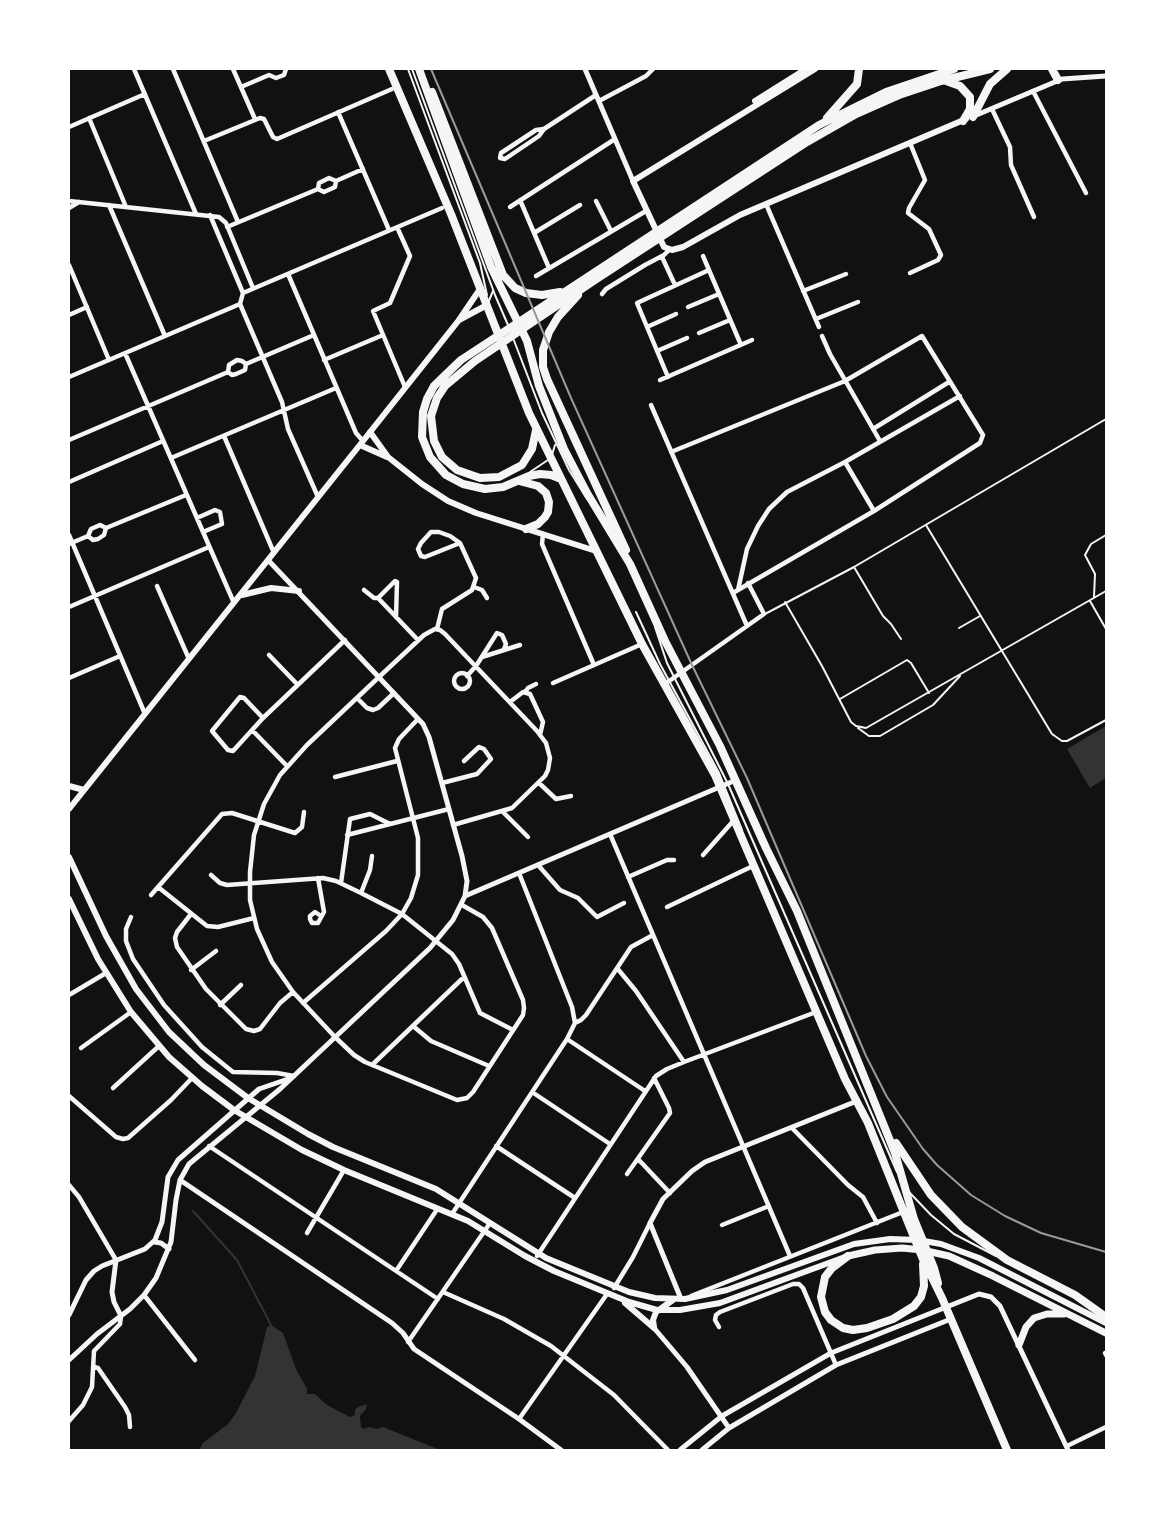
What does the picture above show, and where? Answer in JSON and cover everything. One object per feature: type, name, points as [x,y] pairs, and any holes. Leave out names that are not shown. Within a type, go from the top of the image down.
[{"type":"highway","points":[[389,69],[451,214],[515,382],[536,428],[642,644],[669,680],[694,735],[728,784],[766,848],[797,911],[899,1163],[915,1230],[937,1276],[938,1288],[1007,1450]]},
{"type":"highway","points":[[420,69],[498,265],[511,284],[520,291],[532,295],[569,296]]},
{"type":"highway","points":[[420,69],[491,267],[527,341],[539,386],[556,430],[581,481],[630,564]]},
{"type":"highway","points":[[915,1230],[903,1212],[872,1133],[816,1012],[735,819],[728,784],[682,672],[652,614],[630,564],[622,539],[547,380],[542,355],[546,339],[569,296],[652,238],[819,125],[886,92],[954,69]]},
{"type":"highway","points":[[664,230],[837,124],[888,100],[941,81],[990,69]]},
{"type":"highway","points":[[973,117],[990,84],[1007,69]]},
{"type":"highway","points":[[1052,69],[1058,80]]},
{"type":"highway","points":[[819,125],[857,84],[858,70]]},
{"type":"highway","points":[[941,81],[956,83],[968,94],[970,105],[963,121]]},
{"type":"highway","points":[[561,479],[544,474],[490,489],[470,487],[457,482],[446,475],[427,450],[423,436],[423,412],[427,399],[434,386],[454,365],[493,344],[595,280],[652,238]]},
{"type":"highway","points":[[493,344],[457,374],[437,398],[432,410],[431,423],[438,452],[450,466],[464,474],[480,478],[499,477],[517,468],[528,457],[534,444],[536,428]]},
{"type":"highway","points":[[520,480],[538,486],[544,490],[549,499],[549,509],[545,517],[538,524],[526,529]]},
{"type":"highway","points":[[880,1114],[915,1174],[939,1205],[977,1239],[1006,1260],[1075,1295],[1106,1317]]},
{"type":"highway","points":[[848,1256],[832,1268],[825,1277],[821,1297],[825,1312],[831,1320],[843,1328],[853,1330],[893,1319],[914,1306],[921,1297],[924,1286],[926,1257]]},
{"type":"main road","points":[[723,124],[806,69]]},
{"type":"main road","points":[[815,69],[633,181],[661,244],[670,249],[683,247],[726,221],[973,117]]},
{"type":"main road","points":[[69,809],[459,320],[480,290]]},
{"type":"main road","points":[[459,320],[487,305]]},
{"type":"main road","points":[[370,432],[388,457]]},
{"type":"main road","points":[[361,443],[388,457],[448,501],[476,513],[596,551]]},
{"type":"main road","points":[[239,596],[255,590],[271,588],[298,591]]},
{"type":"main road","points":[[69,786],[84,790]]},
{"type":"main road","points":[[69,856],[106,936],[146,1003],[169,1032],[216,1075],[248,1098],[322,1142],[428,1185],[539,1254],[614,1288],[645,1296],[683,1299],[727,1290],[854,1244],[890,1239],[930,1242],[964,1252],[1106,1323]]},
{"type":"main road","points":[[69,898],[106,973],[131,1012],[159,1046],[192,1078],[234,1110],[302,1150],[344,1170],[452,1214],[484,1230],[534,1261],[607,1294],[657,1310],[689,1310],[720,1303],[848,1256],[875,1250],[902,1248],[932,1252],[959,1260],[1106,1333]]},
{"type":"main road","points":[[620,1299],[654,1328]]},
{"type":"main road","points":[[654,1328],[653,1317],[657,1310],[674,1299]]},
{"type":"main road","points":[[1019,1345],[1026,1327],[1034,1318],[1047,1314],[1070,1315]]},
{"type":"street","points":[[134,69],[196,214]]},
{"type":"street","points":[[173,69],[238,222]]},
{"type":"street","points":[[233,69],[255,119]]},
{"type":"street","points":[[269,75],[271,69]]},
{"type":"street","points":[[241,87],[269,75],[276,78],[284,75],[286,69]]},
{"type":"street","points":[[585,69],[633,181]]},
{"type":"street","points":[[544,129],[539,136],[505,159],[500,158],[501,153],[536,130],[544,129],[597,98],[641,79],[653,69]]},
{"type":"street","points":[[973,117],[1058,80],[1071,77],[1106,76]]},
{"type":"street","points":[[204,141],[255,119],[264,119],[276,139],[392,89]]},
{"type":"street","points":[[1033,91],[1086,193]]},
{"type":"street","points":[[69,127],[145,94]]},
{"type":"street","points":[[992,109],[1010,147],[1011,165],[1034,217]]},
{"type":"street","points":[[338,112],[389,230]]},
{"type":"street","points":[[89,118],[126,207]]},
{"type":"street","points":[[510,207],[615,139]]},
{"type":"street","points":[[910,143],[925,180],[908,213],[930,229],[941,255],[937,261],[910,273]]},
{"type":"street","points":[[227,227],[318,189],[319,183],[329,178],[336,181],[363,169]]},
{"type":"street","points":[[520,200],[549,268]]},
{"type":"street","points":[[69,201],[210,215],[222,219],[253,288]]},
{"type":"street","points":[[596,201],[611,231]]},
{"type":"street","points":[[69,208],[79,202]]},
{"type":"street","points":[[766,204],[819,327]]},
{"type":"street","points":[[109,205],[165,336]]},
{"type":"street","points":[[534,233],[580,205]]},
{"type":"street","points":[[243,293],[442,208]]},
{"type":"street","points":[[536,276],[646,211]]},
{"type":"street","points":[[210,215],[243,293],[240,304],[284,410],[288,429],[318,497]]},
{"type":"street","points":[[397,227],[410,256],[390,303],[373,311],[405,387]]},
{"type":"street","points":[[602,294],[639,268],[662,257],[670,249]]},
{"type":"street","points":[[703,256],[741,345]]},
{"type":"street","points":[[662,257],[675,285]]},
{"type":"street","points":[[69,265],[109,360]]},
{"type":"street","points":[[668,377],[638,307],[638,302],[709,270]]},
{"type":"street","points":[[288,274],[361,443]]},
{"type":"street","points":[[803,291],[846,274]]},
{"type":"street","points":[[688,307],[719,294]]},
{"type":"street","points":[[816,319],[858,302]]},
{"type":"street","points":[[69,377],[240,304]]},
{"type":"street","points":[[69,315],[87,307]]},
{"type":"street","points":[[646,327],[676,314]]},
{"type":"street","points":[[699,333],[730,320]]},
{"type":"street","points":[[246,364],[314,335]]},
{"type":"street","points":[[324,360],[383,335]]},
{"type":"street","points":[[822,336],[880,441]]},
{"type":"street","points":[[671,452],[845,381],[922,336],[983,435],[983,441],[874,511],[735,592]]},
{"type":"street","points":[[657,351],[687,338]]},
{"type":"street","points":[[660,380],[752,340]]},
{"type":"street","points":[[125,353],[234,603]]},
{"type":"street","points":[[228,372],[228,366],[237,360],[246,364]]},
{"type":"street","points":[[228,372],[231,375],[245,370],[246,364]]},
{"type":"street","points":[[69,440],[228,372]]},
{"type":"street","points":[[873,429],[949,382]]},
{"type":"street","points":[[171,458],[336,388]]},
{"type":"street","points":[[735,592],[747,549],[769,509],[794,487],[845,462],[960,396]]},
{"type":"street","points":[[651,405],[735,592],[747,626]]},
{"type":"street","points":[[224,436],[274,553]]},
{"type":"street","points":[[69,482],[163,441]]},
{"type":"street","points":[[845,462],[874,511]]},
{"type":"street","points":[[71,544],[88,536],[91,529],[100,525],[106,528],[186,495]]},
{"type":"street","points":[[197,518],[216,510],[220,512],[222,524],[203,532]]},
{"type":"street","points":[[88,536],[93,540],[98,539],[104,536],[106,528]]},
{"type":"street","points":[[437,629],[441,612],[445,606],[474,587],[476,578],[460,543],[450,537],[434,532],[421,543],[418,552],[423,557],[428,557],[460,543]]},
{"type":"street","points":[[543,534],[542,544],[594,665]]},
{"type":"street","points":[[69,535],[145,714]]},
{"type":"street","points":[[69,607],[209,547]]},
{"type":"street","points":[[69,1360],[144,1295],[160,1272],[169,1249],[180,1180],[189,1164],[293,1077],[435,942],[453,920],[465,896],[467,886],[465,869],[429,737],[418,719],[268,560]]},
{"type":"street","points":[[378,598],[395,581],[397,582],[396,617]]},
{"type":"street","points":[[669,680],[764,614],[748,583]]},
{"type":"street","points":[[157,586],[189,659]]},
{"type":"street","points":[[474,587],[482,591],[487,598]]},
{"type":"street","points":[[364,590],[372,597],[378,598],[418,640]]},
{"type":"street","points":[[453,825],[503,812],[516,806],[539,783],[548,770],[550,758],[548,747],[540,735],[442,631],[437,629],[430,630],[418,640],[287,766],[268,795],[257,822],[251,850],[249,883],[254,918],[267,951],[293,992],[335,1037],[354,1055],[372,1065],[457,1100],[471,1095],[524,1011],[523,1000],[490,924],[462,905]]},
{"type":"street","points":[[467,676],[498,632],[502,635],[506,645],[504,649]]},
{"type":"street","points":[[263,718],[244,698],[240,697],[212,731],[228,750],[234,750],[297,684],[345,640]]},
{"type":"street","points":[[553,683],[642,644]]},
{"type":"street","points":[[482,657],[520,645]]},
{"type":"street","points":[[269,655],[297,684]]},
{"type":"street","points":[[69,678],[120,656]]},
{"type":"street","points":[[510,702],[536,684]]},
{"type":"street","points":[[525,692],[531,696],[542,719],[540,735]]},
{"type":"street","points":[[357,698],[367,708],[373,710],[394,693]]},
{"type":"street","points":[[303,1003],[380,937],[402,914],[411,898],[418,875],[419,848],[414,818],[395,748],[396,742],[418,719]]},
{"type":"street","points":[[252,730],[287,766]]},
{"type":"street","points":[[442,783],[477,774],[491,759],[484,749],[479,747],[464,761]]},
{"type":"street","points":[[335,777],[398,761]]},
{"type":"street","points":[[539,783],[556,799],[571,796]]},
{"type":"street","points":[[465,896],[728,784]]},
{"type":"street","points":[[347,835],[449,808]]},
{"type":"street","points":[[151,896],[220,816],[232,813],[295,833],[302,827],[304,812]]},
{"type":"street","points":[[503,812],[528,837]]},
{"type":"street","points":[[341,884],[350,819],[370,814],[390,824]]},
{"type":"street","points":[[703,855],[735,819]]},
{"type":"street","points":[[610,834],[790,1256]]},
{"type":"street","points":[[361,893],[370,870],[372,856]]},
{"type":"street","points":[[628,877],[667,860],[674,860]]},
{"type":"street","points":[[538,865],[560,890],[580,899],[597,917],[624,903]]},
{"type":"street","points":[[667,907],[755,865]]},
{"type":"street","points":[[452,1214],[567,1039],[574,1023],[572,1007],[519,873]]},
{"type":"street","points":[[211,875],[224,884],[331,879],[402,914],[455,957],[480,1013],[513,1030]]},
{"type":"street","points":[[318,878],[324,911],[321,916]]},
{"type":"street","points":[[158,887],[203,924],[214,928],[254,918]]},
{"type":"street","points":[[191,914],[179,928],[175,938],[177,947],[191,970],[220,1005],[246,1029],[254,1031],[260,1029],[280,1003],[293,992]]},
{"type":"street","points":[[131,917],[126,929],[126,940],[133,959],[164,1005],[202,1047],[233,1072],[277,1073],[293,1077]]},
{"type":"street","points":[[574,1023],[584,1018],[634,945],[653,935]]},
{"type":"street","points":[[191,970],[216,951]]},
{"type":"street","points":[[617,968],[636,991],[684,1062]]},
{"type":"street","points":[[69,995],[106,973]]},
{"type":"street","points":[[372,1065],[464,977]]},
{"type":"street","points":[[220,1005],[241,985]]},
{"type":"street","points":[[81,1048],[131,1012]]},
{"type":"street","points":[[534,1261],[654,1078],[662,1071],[684,1062],[816,1012]]},
{"type":"street","points":[[413,1026],[430,1041],[489,1066]]},
{"type":"street","points":[[567,1039],[645,1091]]},
{"type":"street","points":[[113,1088],[159,1046]]},
{"type":"street","points":[[69,1315],[91,1274],[102,1266],[139,1252],[154,1242],[161,1227],[167,1184],[174,1165],[186,1152],[262,1087],[293,1077]]},
{"type":"street","points":[[69,1096],[116,1137],[123,1139],[128,1138],[171,1100],[192,1078]]},
{"type":"street","points":[[627,1174],[670,1111],[654,1078]]},
{"type":"street","points":[[532,1092],[610,1144]]},
{"type":"street","points":[[614,1288],[633,1257],[659,1205],[692,1171],[705,1162],[857,1101]]},
{"type":"street","points":[[792,1128],[848,1185],[863,1197],[877,1223]]},
{"type":"street","points":[[209,1146],[438,1299]]},
{"type":"street","points":[[496,1146],[575,1198]]},
{"type":"street","points":[[638,1159],[670,1193]]},
{"type":"street","points":[[306,1233],[344,1170]]},
{"type":"street","points":[[180,1180],[393,1323],[417,1351],[561,1450]]},
{"type":"street","points":[[69,1185],[79,1197],[116,1260],[112,1292],[121,1316],[120,1324],[96,1349],[92,1358],[94,1367],[92,1386],[83,1405],[69,1421]]},
{"type":"street","points":[[722,1225],[769,1206]]},
{"type":"street","points":[[396,1271],[438,1208]]},
{"type":"street","points":[[650,1223],[683,1299],[903,1212]]},
{"type":"street","points":[[408,1342],[489,1223]]},
{"type":"street","points":[[154,1242],[161,1243],[169,1249]]},
{"type":"street","points":[[719,1327],[715,1320],[716,1315],[720,1312],[793,1284],[799,1284],[803,1288],[836,1365]]},
{"type":"street","points":[[443,1292],[504,1319],[564,1356],[614,1395],[668,1450]]},
{"type":"street","points":[[519,1419],[607,1294]]},
{"type":"street","points":[[680,1450],[722,1416],[831,1353],[975,1294],[991,1297],[1000,1306],[1067,1448],[1105,1429]]},
{"type":"street","points":[[144,1295],[195,1360]]},
{"type":"street","points":[[702,1450],[729,1428],[836,1365],[951,1319]]},
{"type":"street","points":[[654,1328],[687,1367],[729,1428]]},
{"type":"street","points":[[94,1367],[98,1368],[125,1407],[129,1415],[130,1427]]},
{"type":"lane","points":[[410,69],[536,400],[583,495],[601,514]]},
{"type":"lane","points":[[410,69],[480,263],[486,286],[487,305]]},
{"type":"lane","points":[[487,305],[493,289]]},
{"type":"lane","points":[[764,614],[854,567],[1106,419]]},
{"type":"lane","points":[[520,480],[551,458],[555,442]]},
{"type":"lane","points":[[926,525],[1052,734],[1062,741],[1074,739],[1106,720]]},
{"type":"lane","points":[[1094,597],[1095,574],[1084,555],[1091,544],[1106,535]]},
{"type":"lane","points":[[854,567],[883,616],[901,639]]},
{"type":"lane","points":[[856,726],[866,728],[872,726],[1106,591]]},
{"type":"lane","points":[[1089,600],[1106,629]]},
{"type":"lane","points":[[785,602],[851,722],[868,736],[880,736],[933,705],[964,672]]},
{"type":"lane","points":[[636,612],[669,680],[728,784],[895,1168],[906,1188],[931,1215],[954,1234],[1006,1260]]},
{"type":"lane","points":[[652,614],[669,680]]},
{"type":"lane","points":[[959,628],[981,616]]},
{"type":"lane","points":[[840,699],[907,660],[929,693]]},
{"type":"lane","points":[[728,784],[750,855]]},
{"type":"shaded area","points":[[1106,726],[1106,778],[1090,788],[1067,749]]},
{"type":"shaded area","points":[[271,1325],[283,1333],[296,1369],[307,1389],[307,1394],[315,1394],[327,1405],[350,1417],[355,1415],[358,1407],[367,1404],[360,1416],[363,1429],[383,1427],[440,1450],[199,1450],[203,1443],[228,1424],[236,1413],[255,1376],[267,1327]]},
{"type":"waterway","points":[[193,1211],[237,1260],[271,1325]]},
{"type":"railway","points":[[431,69],[571,398],[692,665],[747,778],[866,1056],[887,1097],[923,1149],[937,1165],[971,1195],[1005,1216],[1041,1233],[1106,1252]]}]
